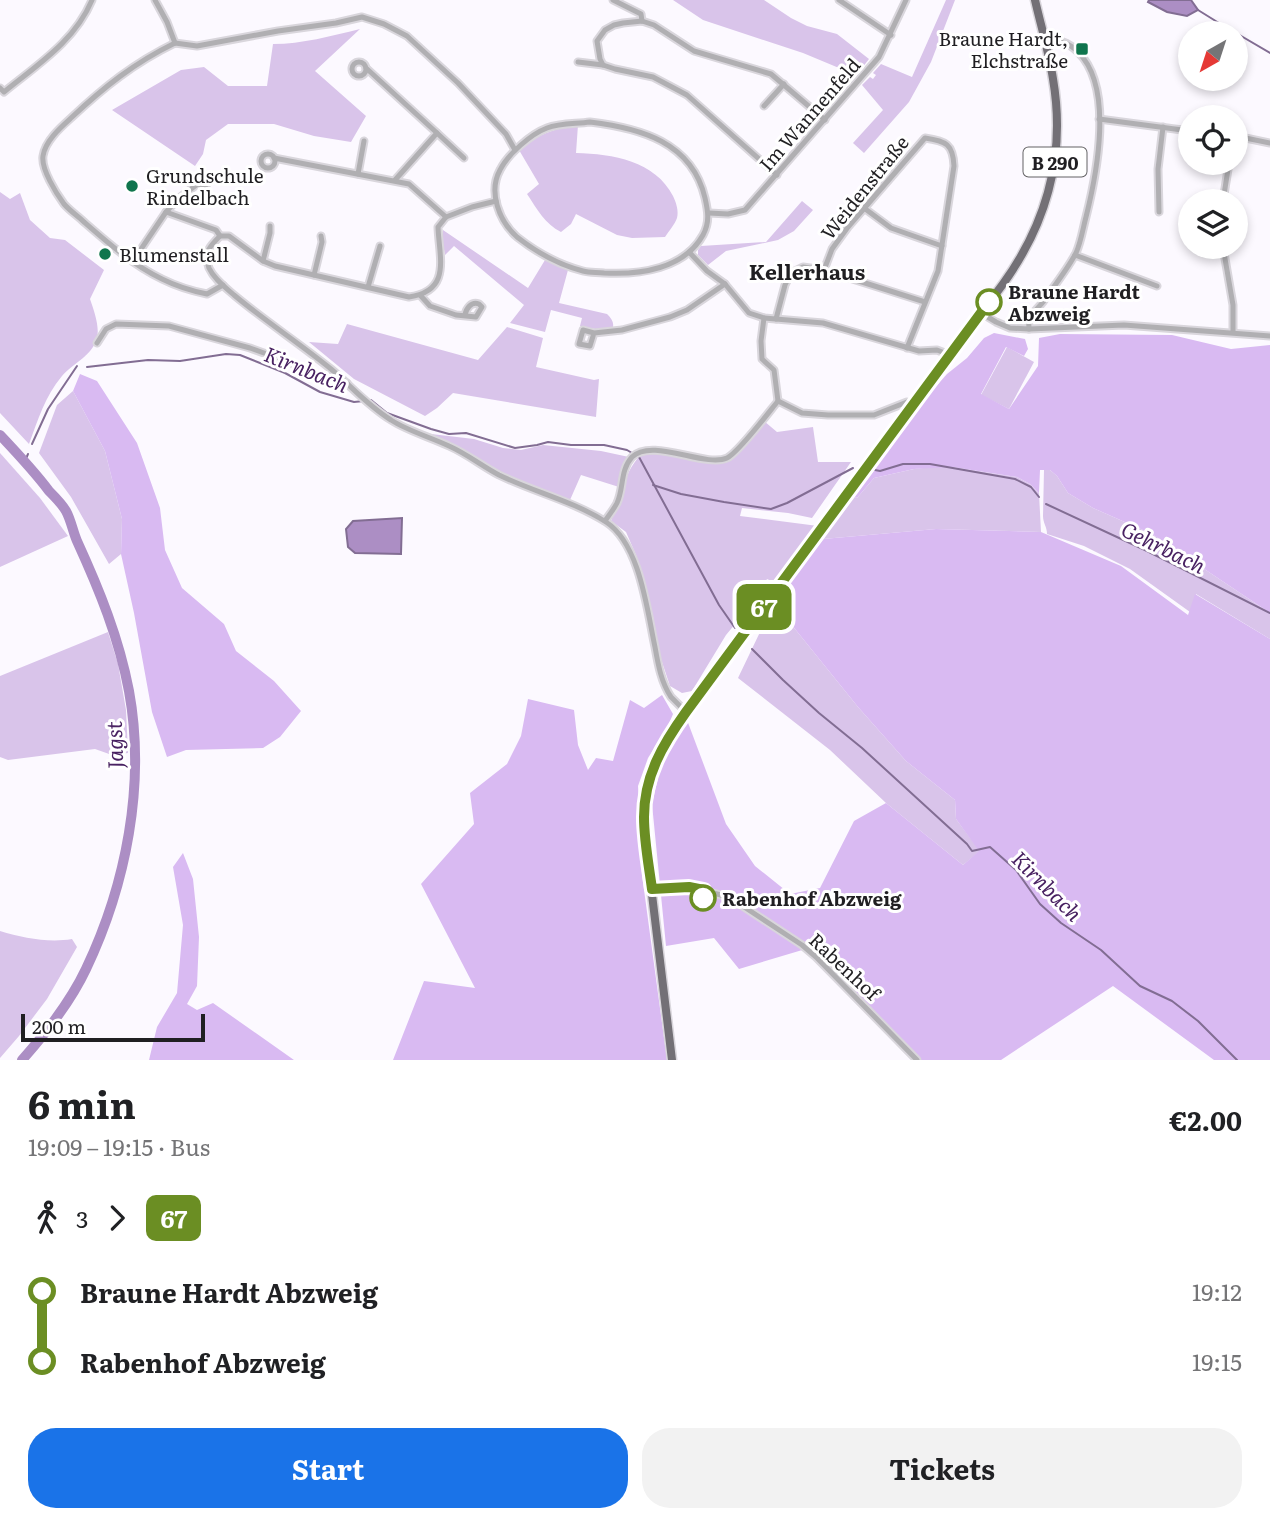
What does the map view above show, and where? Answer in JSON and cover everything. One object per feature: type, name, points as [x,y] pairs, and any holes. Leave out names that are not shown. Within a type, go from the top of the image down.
[{"type":"main road","name":"B 290","points":[[673,1060],[643,820],[650,774],[663,746],[686,712],[1026,250],[1043,212],[1056,152],[1057,121],[1053,80],[1035,0]]},
{"type":"street","points":[[0,88],[4,92],[35,69],[65,41],[78,26],[92,0]]},
{"type":"street","points":[[155,0],[175,43]]},
{"type":"street","points":[[613,0],[641,13],[642,21]]},
{"type":"street","points":[[842,0],[891,35]]},
{"type":"street","name":"Im Wannenfeld","points":[[709,213],[728,214],[745,210],[880,57],[906,0]]},
{"type":"street","points":[[223,285],[207,294],[190,290],[162,279],[133,261],[104,240],[65,205],[48,178],[42,158],[59,129],[105,86],[135,65],[175,43],[197,46],[362,17],[384,24],[407,36],[458,83],[506,134],[515,150]]},
{"type":"street","points":[[603,65],[597,41],[605,30],[623,23],[642,21],[654,25],[694,51],[771,74],[825,120]]},
{"type":"street","points":[[1029,329],[1028,321],[1077,250],[1093,190],[1098,142],[1096,84],[1088,64],[1076,50],[1063,41],[1044,40]]},
{"type":"street","points":[[578,62],[653,77],[674,87],[687,95],[777,175]]},
{"type":"street","points":[[366,68],[464,158]]},
{"type":"street","points":[[764,106],[784,85]]},
{"type":"street","points":[[1099,119],[1178,129]]},
{"type":"street","points":[[590,122],[642,133],[679,152],[689,163],[702,186],[709,213],[708,223],[703,235],[689,253],[656,269],[627,274],[585,272],[561,264],[517,236],[504,223],[496,201],[495,183],[500,170],[515,150],[533,135],[557,125],[590,122]]},
{"type":"street","points":[[1159,212],[1158,169],[1163,127]]},
{"type":"street","points":[[395,180],[437,134]]},
{"type":"street","name":"Weidenstraße","points":[[824,270],[832,250],[864,208],[925,138],[939,140],[948,145],[953,153],[954,166],[942,246]]},
{"type":"street","points":[[1248,138],[1270,143]]},
{"type":"street","points":[[358,174],[364,141]]},
{"type":"street","points":[[274,158],[409,184],[446,217]]},
{"type":"street","points":[[133,261],[166,212],[178,198],[199,183]]},
{"type":"street","points":[[496,201],[446,217],[438,227],[440,278],[432,288],[420,295],[409,297],[275,266],[263,261],[229,236],[220,236],[206,255],[211,271],[223,285],[260,317],[329,368],[370,407],[393,422],[474,458],[498,474],[605,521],[618,533],[629,550],[642,586],[659,668],[671,696],[686,712]]},
{"type":"street","points":[[864,208],[891,228],[942,246],[938,271],[907,348]]},
{"type":"street","points":[[166,212],[216,230],[220,236]]},
{"type":"street","points":[[263,261],[270,226]]},
{"type":"street","points":[[314,275],[321,236]]},
{"type":"street","points":[[368,287],[380,246]]},
{"type":"street","points":[[689,253],[725,284],[749,313],[764,318],[822,323],[907,348],[919,351],[937,350],[950,355]]},
{"type":"street","points":[[1074,255],[1157,286]]},
{"type":"street","points":[[1225,259],[1233,305],[1233,332]]},
{"type":"street","points":[[776,319],[785,285],[792,273],[803,267],[824,270],[925,302]]},
{"type":"street","points":[[594,333],[622,330],[670,317],[687,310],[725,284]]},
{"type":"street","points":[[420,295],[429,306],[456,315],[465,315]]},
{"type":"street","points":[[981,313],[1004,326],[1029,329],[1124,325],[1270,336]]},
{"type":"street","points":[[605,521],[617,502],[624,469],[633,456],[645,450],[713,459],[727,458],[740,447],[778,401],[774,370],[762,359],[764,318]]},
{"type":"street","points":[[97,343],[106,329],[116,324],[169,326],[250,348],[294,364],[341,387],[347,383]]},
{"type":"street","points":[[778,401],[802,413],[828,415],[874,415],[907,402],[913,405]]},
{"type":"street","name":"Rabenhof","points":[[652,889],[689,887],[729,897],[802,945],[917,1060]]},
{"type":"shaded area","points":[[673,0],[764,0],[807,26],[837,34],[869,59],[855,77],[803,53],[703,20]]},
{"type":"shaded area","points":[[946,0],[955,0],[931,62],[909,102],[864,153],[853,143],[883,110],[862,85],[870,77],[873,79],[876,75],[873,73],[881,64],[912,77]]},
{"type":"shaded area","points":[[1191,0],[1198,10],[1187,16],[1167,12],[1148,2]]},
{"type":"shaded area","points":[[360,29],[315,71],[366,116],[351,142],[314,136],[274,124],[228,124],[206,140],[203,154],[195,166],[112,110],[181,70],[204,67],[228,86],[267,86],[273,44],[306,41]]},
{"type":"shaded area","points":[[578,125],[576,153],[604,155],[632,162],[644,167],[665,184],[674,198],[678,212],[665,237],[632,238],[617,235],[576,214],[571,224],[561,232],[542,216],[527,194],[539,184],[519,150],[546,133]]},
{"type":"shaded area","points":[[0,192],[10,199],[20,193],[30,220],[50,238],[65,240],[104,270],[90,299],[97,326],[96,341],[90,351],[56,384],[29,444],[0,413]]},
{"type":"shaded area","points":[[802,201],[813,210],[794,231],[778,240],[726,251],[708,265],[698,255],[701,246],[766,242]]},
{"type":"shaded area","points":[[443,230],[528,288],[545,260],[568,270],[559,303],[607,314],[613,327],[600,330],[580,326],[582,318],[551,310],[545,332],[510,323],[524,305],[454,246],[445,255]]},
{"type":"shaded area","points":[[347,324],[478,360],[507,327],[543,338],[536,367],[599,379],[596,417],[453,393],[425,416],[354,379],[309,342],[338,344]]},
{"type":"shaded area","points":[[994,333],[1025,339],[1028,349],[1024,356],[1006,347],[981,394],[1009,409],[1038,366],[1039,338],[1060,334],[1172,335],[1231,349],[1270,345],[1270,613],[1152,534],[1093,508],[1068,493],[1050,470],[1040,470],[1039,493],[1017,477],[952,467],[914,469],[874,478],[857,498],[853,496],[931,392],[984,338]]},
{"type":"shaded area","points":[[1007,347],[1034,362],[1009,409],[981,395]]},
{"type":"shaded area","points":[[80,374],[97,381],[137,443],[160,508],[165,550],[182,588],[224,624],[236,651],[274,681],[301,711],[280,737],[263,748],[186,750],[167,757],[152,712],[121,554],[122,519],[105,451],[73,391]]},
{"type":"shaded area","points":[[73,391],[105,451],[122,519],[121,554],[109,564],[71,497],[39,453],[57,405]]},
{"type":"shaded area","points":[[764,421],[777,432],[813,427],[818,462],[851,462],[812,518],[742,508],[740,516],[818,526],[776,583],[767,579],[755,600],[726,635],[692,691],[682,693],[670,686],[660,656],[653,617],[636,555],[626,532],[611,521],[620,503],[629,471],[641,454],[718,462],[731,459]]},
{"type":"shaded area","points":[[431,434],[474,439],[503,448],[521,450],[543,445],[629,457],[622,466],[619,487],[581,475],[570,500],[502,473]]},
{"type":"shaded area","points":[[0,453],[40,498],[68,536],[0,567]]},
{"type":"shaded area","points":[[932,467],[952,467],[1017,477],[1030,484],[1039,493],[1041,532],[936,529],[823,539],[853,496],[857,498],[874,478]]},
{"type":"shaded area","points":[[1044,470],[1050,470],[1057,476],[1068,493],[1093,508],[1152,534],[1270,613],[1270,639],[1196,594],[1190,612],[1130,569],[1084,546],[1047,534],[1043,516]]},
{"type":"shaded area","points":[[402,518],[401,554],[355,553],[348,547],[346,529],[353,521]]},
{"type":"shaded area","points":[[936,529],[1041,532],[1121,566],[1188,615],[1195,594],[1270,639],[1270,1060],[1214,1060],[1113,986],[1001,1060],[919,1060],[809,948],[739,969],[714,938],[666,946],[652,804],[661,765],[687,720],[726,824],[755,866],[790,894],[820,888],[854,821],[886,803],[963,865],[979,851],[956,819],[955,800],[906,761],[858,707],[774,603],[823,539]]},
{"type":"shaded area","points":[[774,603],[858,707],[906,761],[955,800],[956,819],[980,851],[963,865],[886,803],[830,750],[738,678]]},
{"type":"shaded area","points":[[108,632],[118,664],[126,710],[128,753],[112,755],[95,749],[8,760],[0,757],[0,676]]},
{"type":"shaded area","points":[[662,695],[673,714],[648,758],[638,786],[642,875],[667,1060],[393,1060],[424,981],[475,988],[421,884],[474,824],[470,793],[507,764],[521,736],[528,699],[574,710],[578,745],[588,770],[596,758],[613,761],[630,700],[644,708]]},
{"type":"shaded area","points":[[183,853],[193,879],[199,937],[197,986],[187,1004],[197,1010],[213,1003],[294,1060],[149,1060],[157,1027],[177,993],[183,925],[173,867]]},
{"type":"shaded area","points":[[0,931],[36,939],[72,939],[77,947],[47,999],[0,1058]]},
{"type":"waterway","points":[[1198,10],[1216,21]]},
{"type":"waterway","points":[[1248,40],[1270,53]]},
{"type":"waterway","name":"Kirnbach","points":[[87,367],[148,360],[180,361],[226,354],[240,355],[285,373],[320,392],[354,402],[364,401]]},
{"type":"waterway","name":"Kirnbach","points":[[32,444],[48,409],[77,366]]},
{"type":"waterway","name":"Kirnbach","points":[[369,400],[387,413],[431,429],[449,434],[466,433],[515,448],[548,442],[604,445],[632,453]]},
{"type":"waterway","name":"Jagst","points":[[0,435],[68,515],[120,652],[134,726],[135,762],[129,833],[112,903],[100,937],[73,994],[22,1060]]},
{"type":"waterway","name":"Kirnbach","points":[[25,461],[28,454]]},
{"type":"waterway","name":"Kirnbach","points":[[639,457],[719,605],[735,628]]},
{"type":"waterway","name":"Gehrbach","points":[[875,470],[903,464],[930,464],[1015,479],[1031,487],[1039,497]]},
{"type":"waterway","name":"Gehrbach","points":[[653,485],[681,494],[771,509],[853,468]]},
{"type":"waterway","name":"Gehrbach","points":[[1046,504],[1270,613]]},
{"type":"waterway","name":"Kirnbach","points":[[752,649],[972,851],[990,847],[1016,870],[1040,904],[1061,923],[1101,950],[1140,986],[1172,1001],[1198,1021],[1237,1060]]},
{"type":"bus line","name":"67","points":[[703,898],[704,890],[689,887],[652,889],[643,820],[646,789],[656,760],[686,712],[989,302]]},
{"type":"place","name":"Braune Hardt, Elchstraße","points":[[1082,49]]},
{"type":"place","name":"Grundschule Rindelbach","points":[[132,186]]},
{"type":"place","name":"Blumenstall","points":[[105,254]]},
{"type":"place","name":"Braune Hardt Abzweig","points":[[989,302]]},
{"type":"place","name":"Rabenhof Abzweig","points":[[703,898]]},
{"type":"district","name":"Kellerhaus","points":[[807,270]]}]
